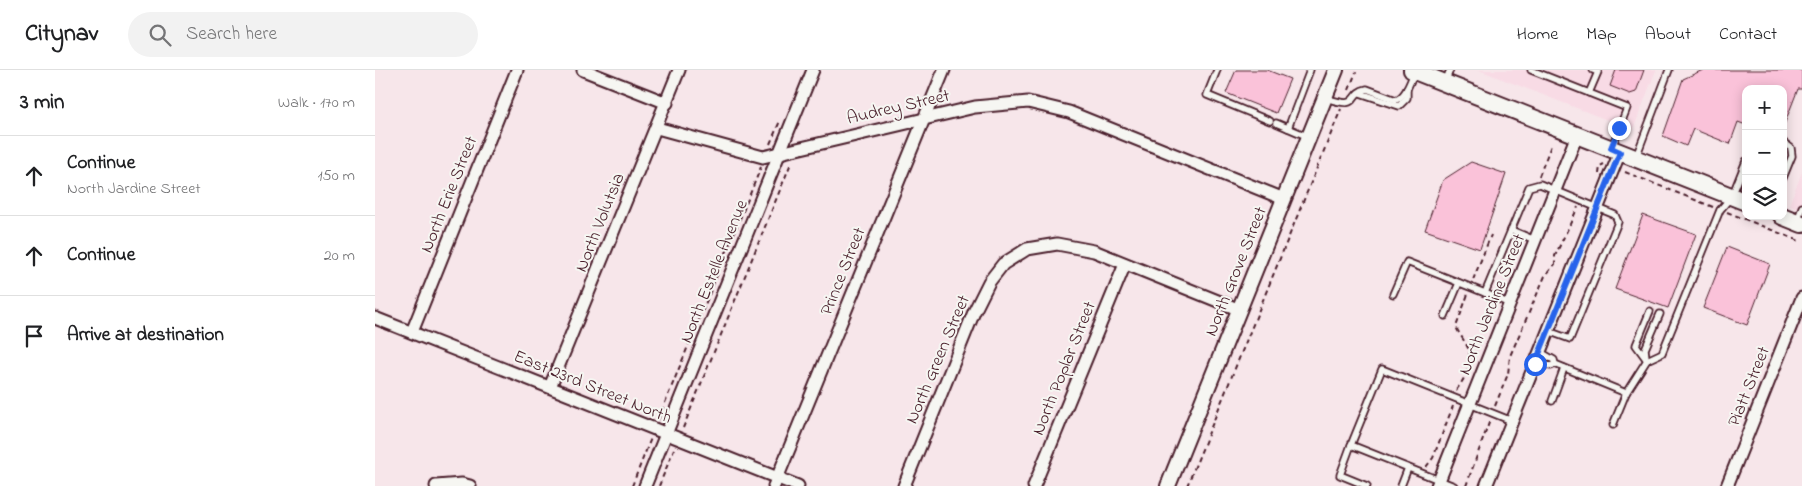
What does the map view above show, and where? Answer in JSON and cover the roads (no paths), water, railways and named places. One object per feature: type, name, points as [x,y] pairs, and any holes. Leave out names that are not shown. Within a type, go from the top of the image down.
[{"type":"main road","points":[[1413,70],[1447,76],[1577,135],[1739,199]]},
{"type":"street","name":"North Erie Street","points":[[412,332],[517,70]]},
{"type":"street","points":[[583,70],[667,102]]},
{"type":"street","name":"North Volutsia","points":[[550,387],[679,70]]},
{"type":"street","name":"North Estelle Avenue","points":[[645,486],[813,70]]},
{"type":"street","name":"Prince Street","points":[[775,482],[944,70]]},
{"type":"street","name":"North Grove Street","points":[[1168,486],[1336,70]]},
{"type":"street","name":"Audrey Street","points":[[657,128],[765,156],[975,107],[1028,102],[1046,105],[1092,121],[1284,199]]},
{"type":"street","name":"North Jardine Street","points":[[1438,483],[1577,135]]},
{"type":"street","points":[[1486,486],[1598,207],[1615,150]]},
{"type":"street","name":"North Green Street","points":[[904,486],[974,312],[989,282],[1003,264],[1027,249],[1057,244],[1094,251],[1240,310]]},
{"type":"street","name":"North Poplar Street","points":[[1034,486],[1125,264]]},
{"type":"street","name":"Piatt Street","points":[[1727,486],[1802,298]]},
{"type":"street","name":"East 23rd Street North","points":[[375,318],[654,429],[775,482],[798,486]]},
{"type":"street","points":[[436,486],[462,484],[470,486]]},
{"type":"lane","points":[[1217,70],[1207,95],[1309,137]]},
{"type":"lane","points":[[1287,128],[1311,70]]},
{"type":"lane","points":[[1325,98],[1343,104],[1351,102],[1367,89],[1396,100],[1400,99],[1407,89],[1413,70]]},
{"type":"lane","points":[[1531,70],[1627,108],[1615,150]]},
{"type":"lane","points":[[1589,93],[1598,72],[1593,70]]},
{"type":"lane","points":[[1635,158],[1669,70]]},
{"type":"lane","points":[[1787,145],[1791,148],[1792,156],[1787,168]]},
{"type":"lane","points":[[1613,425],[1626,393],[1647,360],[1662,353],[1720,210],[1739,199],[1743,175]]},
{"type":"lane","points":[[1485,294],[1529,187],[1536,183],[1615,214],[1618,222],[1570,340],[1549,331]]},
{"type":"lane","points":[[1511,230],[1535,240]]},
{"type":"lane","points":[[1393,294],[1407,262],[1510,304]]},
{"type":"lane","points":[[1445,316],[1459,283]]},
{"type":"lane","points":[[1647,360],[1636,345],[1650,310]]},
{"type":"lane","points":[[1647,360],[1645,349],[1660,314]]},
{"type":"lane","points":[[1540,352],[1554,360],[1555,364],[1626,393]]},
{"type":"lane","points":[[1535,364],[1551,366],[1555,364]]},
{"type":"lane","points":[[1552,401],[1564,368]]},
{"type":"lane","points":[[1367,486],[1340,475],[1382,369],[1512,421]]},
{"type":"lane","points":[[1351,445],[1423,474],[1438,483],[1454,486]]},
{"type":"lane","points":[[1401,486],[1408,468]]}]
